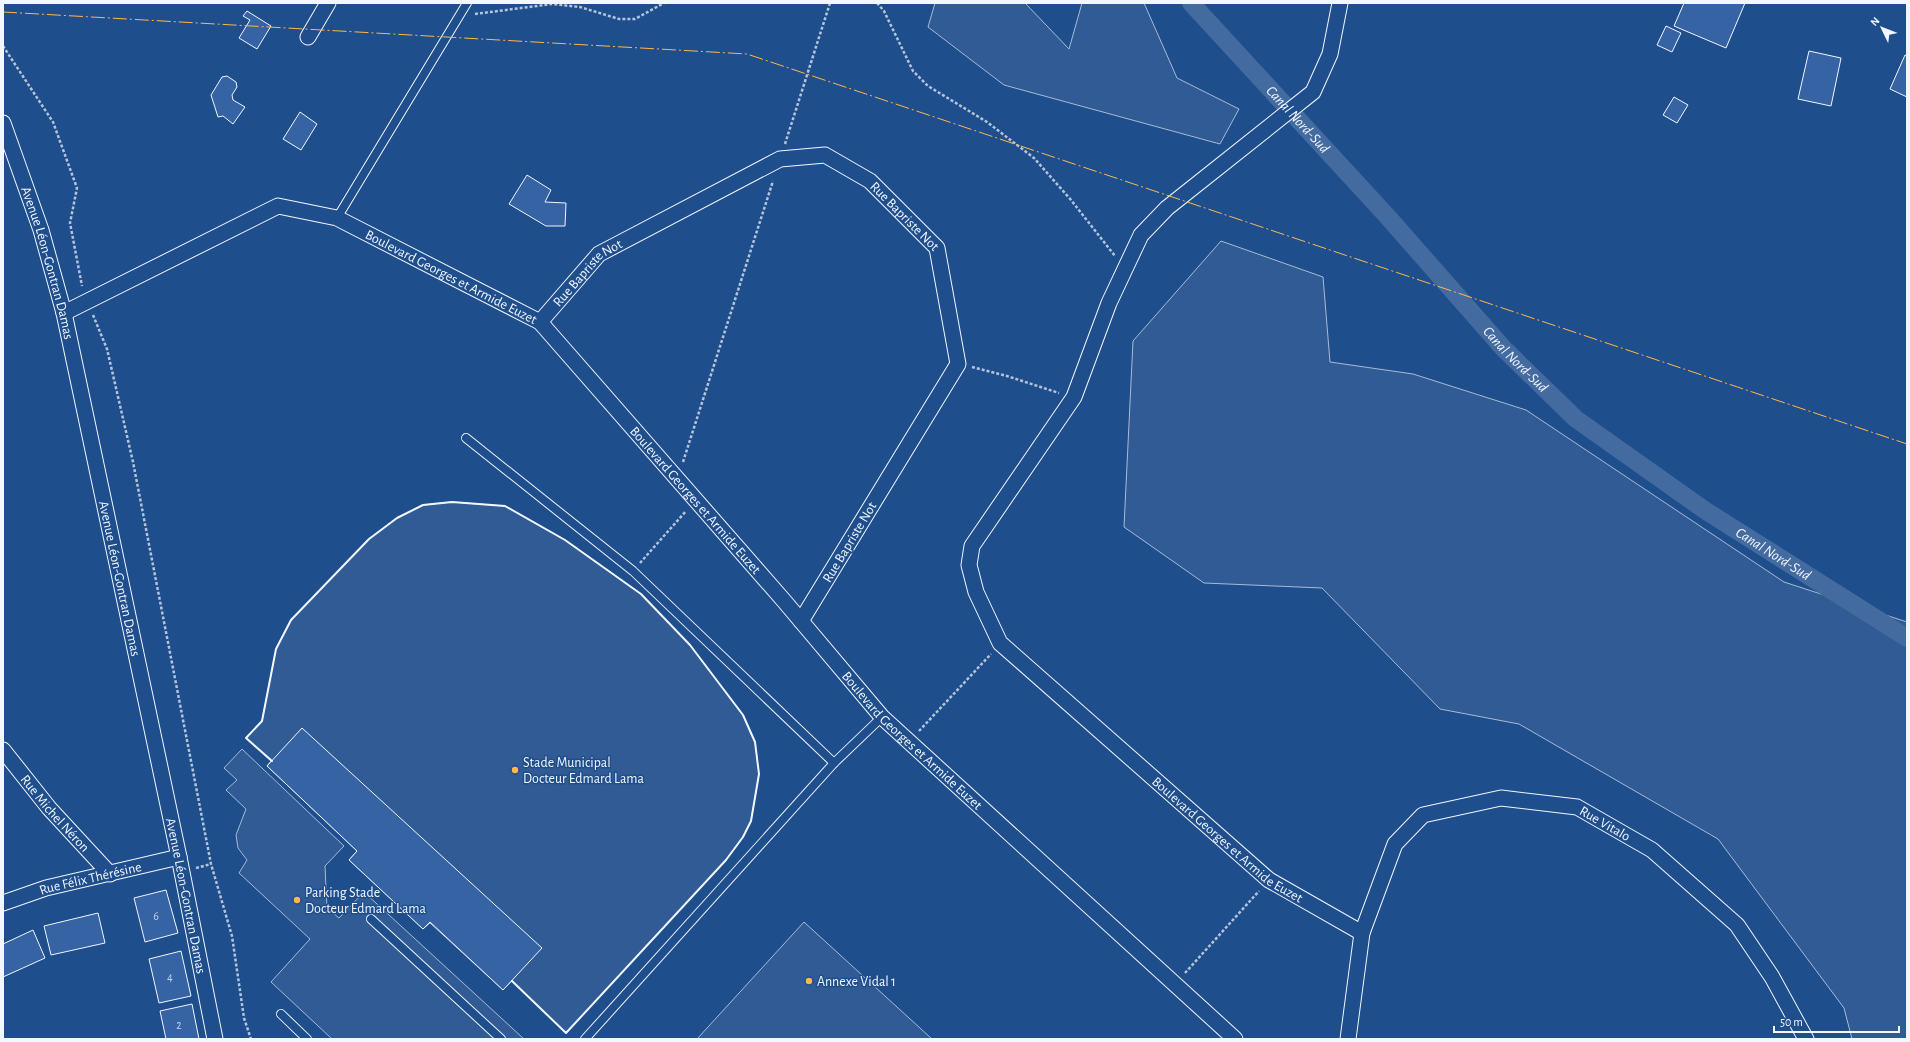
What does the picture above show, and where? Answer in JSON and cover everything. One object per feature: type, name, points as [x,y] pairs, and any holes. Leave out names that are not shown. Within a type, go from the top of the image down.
[{"type":"street","points":[[308,37],[328,3]]},
{"type":"street","name":"Boulevard Georges et Armide Euzet","points":[[1340,3],[1330,54],[1312,92],[1278,121],[1167,208],[1141,235],[1110,304],[1074,398],[972,546],[969,565],[976,592],[1000,644],[1269,880],[1362,933]]},
{"type":"street","name":"Avenue Léon-Gontran Damas","points":[[3,123],[42,230],[64,313],[179,857],[215,1039]]},
{"type":"street","name":"Rue Bapriste Not","points":[[540,322],[599,254],[780,159],[825,155],[870,181],[937,248],[958,364],[801,621]]},
{"type":"street","name":"Boulevard Georges et Armide Euzet","points":[[64,313],[87,303],[278,206],[337,218],[540,322],[882,716],[1235,1039]]},
{"type":"street","name":"Rue Michel Néron","points":[[3,750],[49,808],[110,874]]},
{"type":"street","name":"Rue Vitalo","points":[[1348,1039],[1362,933],[1395,844],[1423,815],[1501,798],[1577,807],[1652,850],[1737,925],[1772,977],[1806,1039]]},
{"type":"street","name":"Rue Félix Thérésine","points":[[3,903],[46,888],[179,857]]},
{"type":"lane","points":[[337,218],[461,16],[467,3]]},
{"type":"lane","points":[[466,438],[633,571],[834,763]]},
{"type":"lane","points":[[585,1039],[834,763],[882,716]]},
{"type":"lane","points":[[371,919],[501,1039]]},
{"type":"lane","points":[[281,1014],[307,1039]]},
{"type":"path","points":[[461,16],[552,4],[580,7],[619,19],[635,18],[664,3]]},
{"type":"path","points":[[677,480],[830,3]]},
{"type":"path","points":[[878,3],[884,11],[913,71],[928,86],[987,122],[1034,158],[1071,200],[1125,268]]},
{"type":"path","points":[[3,46],[53,122],[77,188],[70,223],[80,281],[87,303],[107,349],[132,462],[211,864],[232,936],[244,1018],[251,1039]]},
{"type":"path","points":[[958,364],[1007,376],[1074,398]]},
{"type":"path","points":[[633,571],[696,500]]},
{"type":"path","points":[[909,741],[1000,644]]},
{"type":"path","points":[[1175,984],[1269,880]]},
{"type":"shaded area","points":[[935,3],[1025,3],[1069,49],[1082,3],[1144,3],[1177,78],[1239,109],[1220,144],[1004,85],[928,27]]},
{"type":"shaded area","points":[[1221,241],[1323,277],[1330,362],[1413,374],[1526,410],[1784,582],[1907,622],[1907,1039],[1852,1039],[1844,1008],[1718,839],[1519,724],[1440,709],[1322,588],[1204,583],[1124,527],[1133,341]]},
{"type":"shaded area","name":"Stade Municipal Docteur Edmard Lama","points":[[452,502],[505,506],[565,540],[641,594],[690,645],[743,715],[755,742],[759,774],[751,821],[743,837],[726,860],[566,1033],[512,981],[503,990],[430,923],[423,929],[349,860],[357,851],[267,766],[271,761],[246,738],[262,721],[276,649],[291,620],[369,539],[397,518],[423,505]]},
{"type":"shaded area","name":"Parking Stade Docteur Edmard Lama","points":[[242,749],[344,846],[325,866],[327,908],[339,918],[364,892],[524,1039],[332,1039],[271,982],[310,939],[239,873],[247,860],[238,848],[236,835],[246,809],[226,790],[237,780],[224,768]]},
{"type":"shaded area","name":"Annexe Vidal 1","points":[[804,922],[932,1039],[697,1039]]},
{"type":"building","points":[[1684,3],[1745,3],[1726,48],[1674,26]]},
{"type":"building","points":[[247,11],[271,26],[257,49],[239,38],[250,20],[243,16]]},
{"type":"building","points":[[1666,26],[1681,33],[1672,52],[1657,45]]},
{"type":"building","points":[[1809,51],[1841,58],[1831,106],[1798,99]]},
{"type":"building","points":[[1905,55],[1907,56],[1907,97],[1890,89]]},
{"type":"building","points":[[227,76],[236,82],[237,87],[232,95],[233,100],[245,107],[233,124],[223,116],[218,117],[211,95],[222,77]]},
{"type":"building","points":[[1674,97],[1688,105],[1677,123],[1663,115]]},
{"type":"building","points":[[300,112],[317,124],[301,150],[283,139]]},
{"type":"building","points":[[527,175],[551,190],[545,202],[566,203],[565,226],[546,226],[509,204]]},
{"type":"building","points":[[302,728],[542,948],[503,990],[430,922],[423,929],[349,860],[357,851],[267,766]]},
{"type":"building","points":[[166,890],[178,933],[145,942],[134,898]]},
{"type":"building","points":[[98,913],[105,943],[51,955],[44,926]]},
{"type":"building","points":[[33,930],[45,958],[3,977],[3,944]]},
{"type":"building","points":[[181,951],[191,996],[159,1003],[149,959]]},
{"type":"building","points":[[192,1004],[199,1039],[166,1039],[160,1011]]},
{"type":"waterway","name":"Canal Nord-Sud","points":[[1191,3],[1387,216],[1504,349],[1576,419],[1706,511],[1907,638]]},
{"type":"wall","points":[[272,761],[246,738],[262,721],[276,649],[291,620],[369,539],[397,518],[423,505],[452,502],[505,506],[565,540],[641,594],[690,645],[743,715],[755,742],[759,774],[751,821],[743,837],[726,860],[566,1033],[512,981]]},
{"type":"power","points":[[3,12],[747,54],[1907,444]]},
{"type":"place","name":"Stade Municipal Docteur Edmard Lama","points":[[515,770]]},
{"type":"place","name":"Parking Stade Docteur Edmard Lama","points":[[297,900]]},
{"type":"place","name":"Annexe Vidal 1","points":[[809,981]]}]
